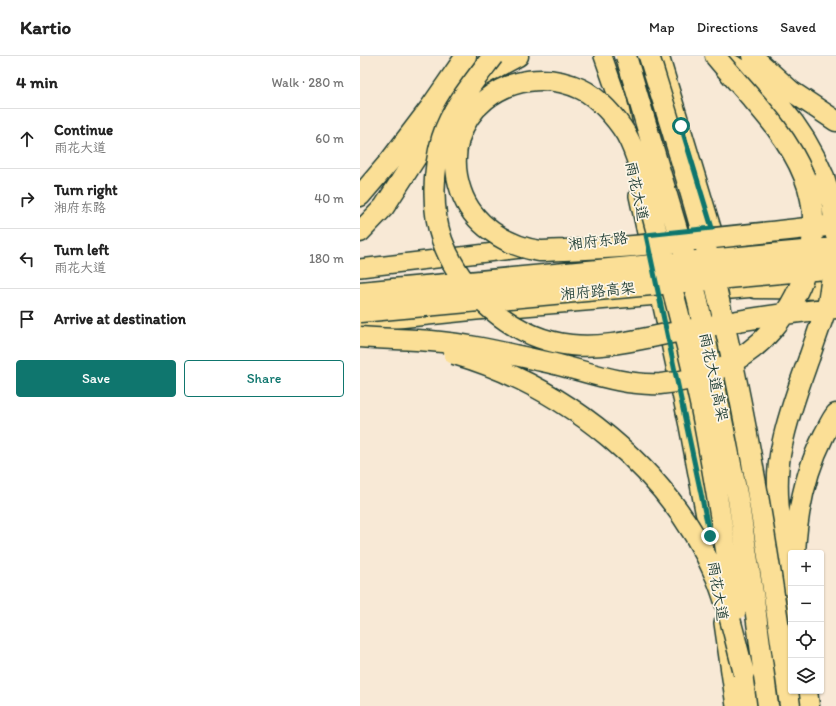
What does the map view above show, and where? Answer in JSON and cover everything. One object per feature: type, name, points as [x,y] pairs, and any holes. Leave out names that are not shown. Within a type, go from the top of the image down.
[{"type":"highway","points":[[360,196],[426,114],[466,56]]},
{"type":"highway","points":[[493,56],[466,91],[443,136],[436,162],[435,192],[437,215],[442,240],[457,269],[472,291],[492,311],[516,327],[542,339],[570,346],[602,346],[736,320],[836,308]]},
{"type":"highway","points":[[360,232],[384,207],[422,148],[447,115],[473,87],[497,67],[518,56]]},
{"type":"highway","name":"雨花大道高架","points":[[626,56],[674,216],[700,312],[738,500],[754,599],[768,706]]},
{"type":"highway","name":"雨花大道高架","points":[[649,56],[712,271],[739,396],[764,524],[790,706]]},
{"type":"highway","points":[[715,56],[734,65],[760,84],[784,110],[816,158],[832,203],[836,236],[832,281],[828,303],[798,389],[781,446],[778,502],[790,586]]},
{"type":"highway","points":[[360,337],[464,345],[544,361],[626,382],[658,384],[688,380],[722,368],[743,355],[772,330],[798,290],[809,262],[813,243],[811,197],[804,176],[786,141],[759,106],[715,56]]},
{"type":"highway","points":[[752,56],[791,91],[836,120]]},
{"type":"highway","points":[[748,706],[736,610],[700,403],[660,243],[638,167],[626,134],[598,100],[583,89],[557,80],[531,80],[505,86],[482,100],[468,118],[459,137],[455,163],[461,191],[472,213],[490,231],[508,242],[541,251],[653,244],[660,243],[668,242],[836,224]]},
{"type":"highway","name":"湘府路高架","points":[[360,292],[836,248]]},
{"type":"highway","name":"湘府路高架","points":[[360,312],[836,268]]},
{"type":"highway","points":[[754,288],[836,289]]},
{"type":"highway","points":[[398,340],[473,360],[513,377],[552,397],[592,425],[627,454],[654,480],[676,508],[700,546],[716,578],[744,673]]},
{"type":"highway","points":[[795,550],[796,520],[802,493],[816,451],[836,414]]},
{"type":"highway","points":[[807,694],[809,706]]},
{"type":"main road","name":"雨花大道","points":[[603,56],[618,98],[710,536],[735,706]]},
{"type":"main road","points":[[660,56],[712,228],[757,435],[788,622]]},
{"type":"main road","name":"湘府东路","points":[[360,268],[712,228],[836,224]]},
{"type":"main road","points":[[360,323],[476,311],[725,291],[836,280]]},
{"type":"main road","points":[[798,694],[800,706]]},
{"type":"route","points":[[681,126],[712,228],[646,235],[688,426],[710,536]]}]
